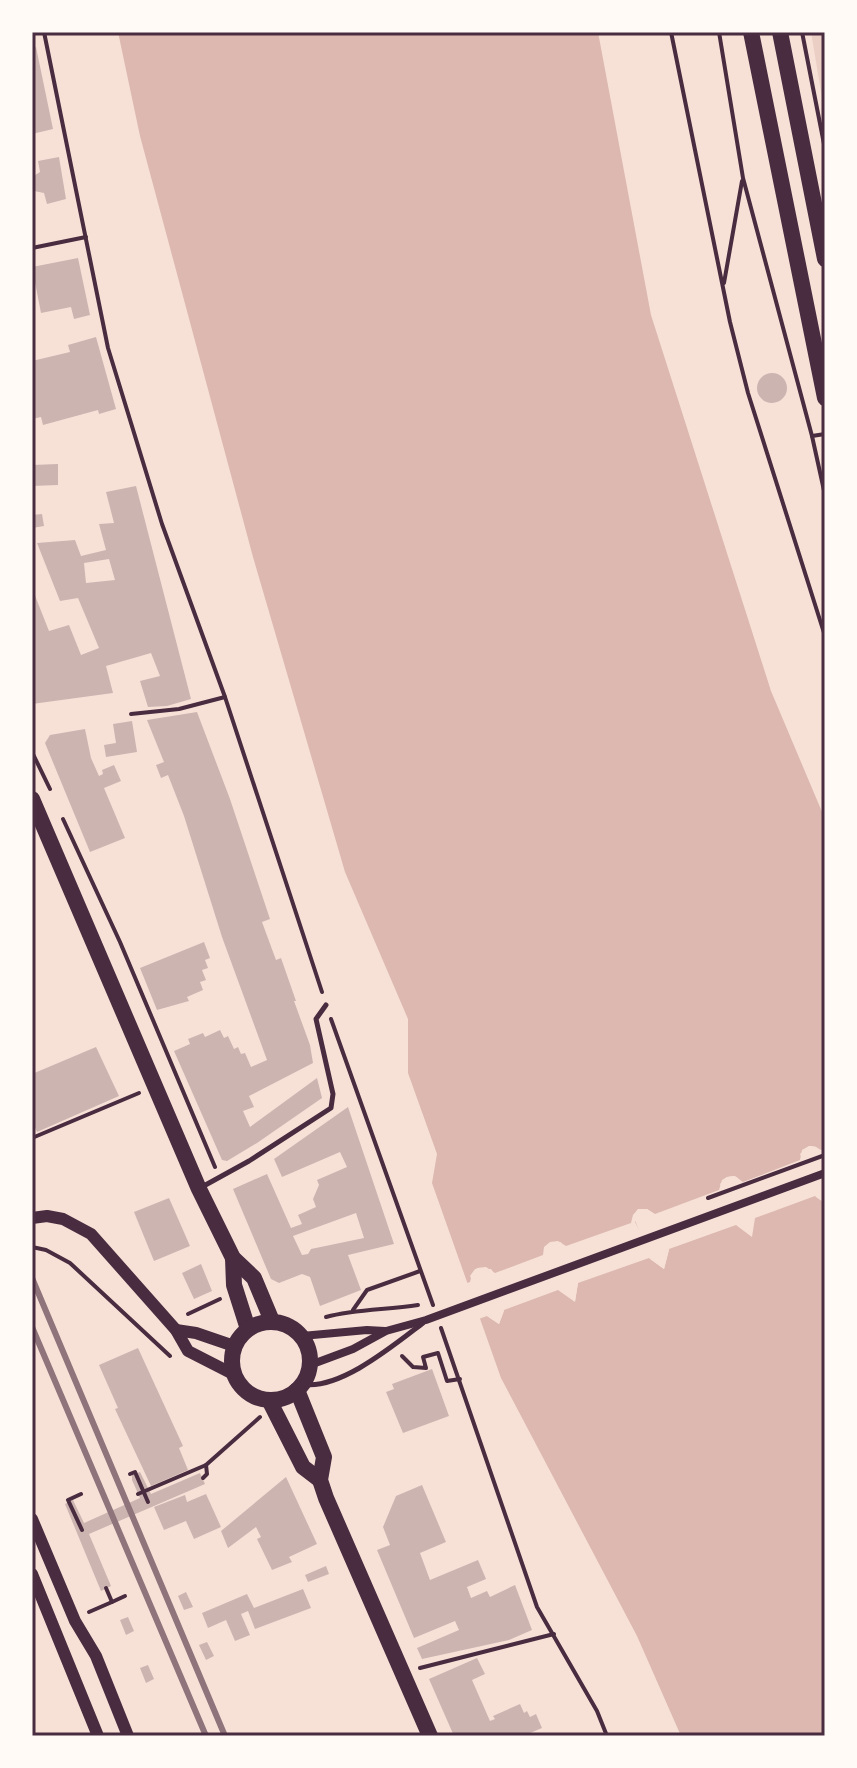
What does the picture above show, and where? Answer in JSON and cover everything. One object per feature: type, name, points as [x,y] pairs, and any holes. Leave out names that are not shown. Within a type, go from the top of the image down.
[{"type":"main road","points":[[751,32],[825,398]]},
{"type":"main road","points":[[780,32],[825,259]]},
{"type":"main road","points":[[814,348],[825,371]]},
{"type":"main road","points":[[32,799],[199,1189],[233,1258],[254,1278],[272,1321]]},
{"type":"main road","points":[[233,1258],[234,1285],[248,1329]]},
{"type":"main road","points":[[272,1321],[289,1326],[302,1336],[310,1365],[300,1387],[284,1398],[269,1400],[247,1392],[233,1374],[231,1355],[234,1346],[248,1329],[272,1321]]},
{"type":"main road","points":[[300,1387],[324,1457],[320,1480]]},
{"type":"main road","points":[[269,1400],[303,1467],[320,1480],[430,1736]]},
{"type":"street","points":[[310,1365],[353,1349],[386,1331],[426,1320],[825,1173]]},
{"type":"street","points":[[32,1218],[47,1216],[63,1219],[91,1234],[176,1330],[188,1351],[233,1374]]},
{"type":"street","points":[[176,1330],[196,1333],[234,1346]]},
{"type":"street","points":[[302,1336],[386,1331]]},
{"type":"street","points":[[32,1519],[74,1619],[96,1656],[128,1736]]},
{"type":"street","points":[[32,1574],[98,1736]]},
{"type":"lane","points":[[199,1189],[331,1108],[333,1094],[316,1019],[326,1005]]},
{"type":"lane","points":[[300,1387],[315,1386],[379,1357],[426,1320]]},
{"type":"path","points":[[44,32],[108,348],[162,524],[225,697],[326,1005],[435,1311]]},
{"type":"path","points":[[671,32],[748,393],[825,636]]},
{"type":"path","points":[[719,32],[743,178],[825,495]]},
{"type":"path","points":[[802,32],[825,149]]},
{"type":"path","points":[[723,285],[743,178]]},
{"type":"path","points":[[32,248],[86,237]]},
{"type":"path","points":[[812,436],[825,434]]},
{"type":"path","points":[[818,615],[825,613]]},
{"type":"path","points":[[131,714],[179,709],[225,697]]},
{"type":"path","points":[[32,752],[51,792]]},
{"type":"path","points":[[57,806],[120,942],[220,1178]]},
{"type":"path","points":[[32,1138],[156,1086]]},
{"type":"path","points":[[32,1247],[46,1250],[70,1263],[179,1363]]},
{"type":"path","points":[[353,1310],[367,1290],[420,1271]]},
{"type":"path","points":[[186,1315],[222,1298]]},
{"type":"path","points":[[326,1317],[353,1310],[420,1305]]},
{"type":"path","points":[[440,1325],[537,1607],[597,1711],[607,1736]]},
{"type":"path","points":[[400,1355],[413,1367],[426,1368],[423,1357],[438,1353],[447,1381],[460,1379]]},
{"type":"path","points":[[138,1494],[206,1465],[260,1417]]},
{"type":"path","points":[[203,1478],[207,1474],[206,1465]]},
{"type":"path","points":[[130,1474],[135,1472],[148,1502]]},
{"type":"path","points":[[81,1494],[68,1500],[82,1530]]},
{"type":"path","points":[[106,1588],[112,1602]]},
{"type":"path","points":[[74,1619],[125,1596]]},
{"type":"path","points":[[404,1673],[554,1634]]},
{"type":"shaded area","points":[[118,32],[598,32],[651,315],[771,691],[825,819],[825,1160],[815,1146],[809,1146],[800,1154],[816,1197],[825,1203],[825,1736],[681,1736],[637,1636],[501,1378],[432,1183],[437,1154],[408,1073],[408,1019],[345,872],[253,557],[140,136]],"holes":[[[735,1176],[749,1195],[753,1212],[751,1236],[738,1226],[720,1184],[727,1177]],[[647,1209],[654,1214],[669,1250],[664,1269],[650,1259],[633,1215]],[[561,1242],[578,1283],[575,1301],[559,1290],[544,1249]],[[475,1269],[491,1269],[494,1273],[504,1311],[499,1324],[487,1316],[470,1276]]]},
{"type":"shaded area","points":[[811,32],[825,32],[825,116]]},
{"type":"pier","points":[[809,1146],[825,1151],[825,1164],[814,1150],[806,1152],[804,1158],[825,1203],[815,1196],[755,1218],[752,1237],[736,1225],[669,1249],[664,1269],[649,1258],[578,1283],[575,1302],[558,1290],[504,1310],[499,1324],[487,1316],[476,1320],[464,1284],[470,1282],[477,1268],[486,1267],[495,1273],[543,1255],[544,1247],[550,1242],[558,1241],[566,1246],[631,1223],[638,1209],[647,1209],[655,1214],[719,1190],[722,1180],[727,1177],[734,1176],[743,1182],[800,1160],[802,1150]],"holes":[[[730,1180],[738,1184],[751,1220],[749,1230],[741,1224],[723,1189]],[[646,1212],[651,1216],[665,1250],[662,1263],[653,1257],[635,1222],[640,1213]],[[554,1245],[562,1249],[574,1283],[572,1295],[562,1288],[547,1254]],[[485,1271],[491,1275],[500,1311],[497,1318],[490,1314],[474,1281],[479,1272]]]},
{"type":"building","points":[[36,47],[53,129],[32,134],[32,48]]},
{"type":"building","points":[[59,157],[66,199],[47,204],[44,193],[34,191],[32,177],[40,172],[38,161]]},
{"type":"building","points":[[78,258],[90,315],[74,319],[71,307],[41,313],[32,267]]},
{"type":"building","points":[[96,337],[116,409],[99,414],[98,410],[43,425],[41,417],[32,419],[32,361],[70,352],[68,345]]},
{"type":"building","points":[[772,373],[783,377],[787,388],[783,399],[772,403],[761,399],[757,388],[761,377]]},
{"type":"building","points":[[58,464],[58,485],[32,486],[32,465]]},
{"type":"building","points":[[136,486],[191,699],[167,706],[148,707],[140,681],[160,676],[151,653],[106,666],[113,693],[32,704],[32,588],[49,631],[69,625],[81,655],[99,648],[78,598],[60,601],[37,543],[75,540],[81,556],[106,550],[99,524],[114,523],[106,492]],"holes":[[[109,559],[115,580],[86,583],[84,563]]]},
{"type":"building","points":[[42,514],[44,526],[32,528],[32,515]]},
{"type":"building","points":[[197,712],[270,919],[262,922],[276,960],[281,958],[313,1063],[249,1096],[254,1107],[243,1111],[250,1127],[317,1078],[322,1098],[227,1161],[222,1160],[174,1051],[190,1044],[188,1039],[203,1033],[205,1037],[220,1030],[224,1038],[228,1036],[234,1049],[238,1047],[241,1054],[245,1053],[251,1067],[267,1060],[222,937],[184,816],[168,775],[161,778],[156,765],[164,762],[147,720]]},
{"type":"building","points":[[132,721],[137,752],[106,757],[104,745],[116,743],[113,724]]},
{"type":"building","points":[[85,729],[91,758],[99,776],[103,774],[102,770],[114,765],[121,781],[104,788],[125,838],[90,852],[45,743],[50,735]]},
{"type":"building","points":[[204,942],[210,958],[205,960],[208,968],[202,970],[206,980],[200,982],[203,990],[187,997],[189,1001],[157,1010],[140,968]]},
{"type":"building","points":[[96,1047],[119,1096],[37,1132],[32,1121],[32,1074]]},
{"type":"building","points":[[348,1107],[394,1244],[348,1255],[361,1290],[320,1306],[310,1277],[302,1274],[279,1283],[271,1279],[233,1189],[267,1174],[291,1228],[302,1224],[298,1215],[316,1207],[313,1199],[319,1185],[317,1180],[347,1167],[340,1152],[282,1177],[274,1159]],"holes":[[[356,1213],[364,1238],[311,1249],[308,1254],[302,1255],[293,1236]]]},
{"type":"building","points":[[169,1198],[190,1246],[154,1261],[134,1212]]},
{"type":"building","points":[[201,1264],[212,1291],[194,1299],[182,1273]]},
{"type":"building","points":[[138,1348],[183,1446],[179,1448],[188,1470],[151,1486],[115,1409],[118,1408],[99,1365]]},
{"type":"building","points":[[432,1369],[449,1416],[403,1433],[386,1392],[394,1389],[392,1384]]},
{"type":"building","points":[[140,1472],[151,1494],[200,1473],[205,1484],[89,1534],[111,1586],[101,1591],[65,1504],[73,1500],[84,1523],[140,1498],[132,1475]]},
{"type":"building","points":[[286,1477],[317,1544],[289,1557],[292,1562],[272,1570],[257,1539],[261,1537],[256,1527],[228,1548],[221,1531]]},
{"type":"building","points":[[422,1485],[446,1542],[420,1553],[430,1580],[478,1560],[486,1579],[467,1587],[471,1598],[487,1591],[490,1597],[515,1585],[532,1630],[509,1640],[422,1659],[417,1648],[459,1630],[455,1621],[414,1638],[377,1550],[390,1545],[383,1527],[396,1496]]},
{"type":"building","points":[[206,1494],[221,1527],[194,1539],[186,1521],[164,1530],[154,1507],[185,1495],[187,1502]]},
{"type":"building","points":[[326,1566],[329,1574],[308,1582],[305,1575]]},
{"type":"building","points":[[303,1589],[311,1608],[255,1629],[248,1611],[241,1614],[250,1635],[235,1641],[226,1620],[208,1628],[202,1613],[247,1594],[254,1608]]},
{"type":"building","points":[[186,1592],[193,1607],[184,1610],[178,1596]]},
{"type":"building","points":[[128,1617],[134,1631],[126,1635],[120,1620]]},
{"type":"building","points":[[207,1642],[214,1656],[206,1660],[199,1645]]},
{"type":"building","points":[[477,1658],[485,1674],[472,1680],[490,1721],[495,1719],[493,1716],[520,1704],[530,1717],[536,1714],[542,1728],[523,1736],[495,1736],[494,1733],[487,1736],[454,1736],[429,1679]]},
{"type":"building","points":[[148,1665],[154,1679],[146,1683],[140,1668]]},
{"type":"railway","points":[[32,1278],[225,1736]]},
{"type":"railway","points":[[32,1327],[206,1736]]}]
